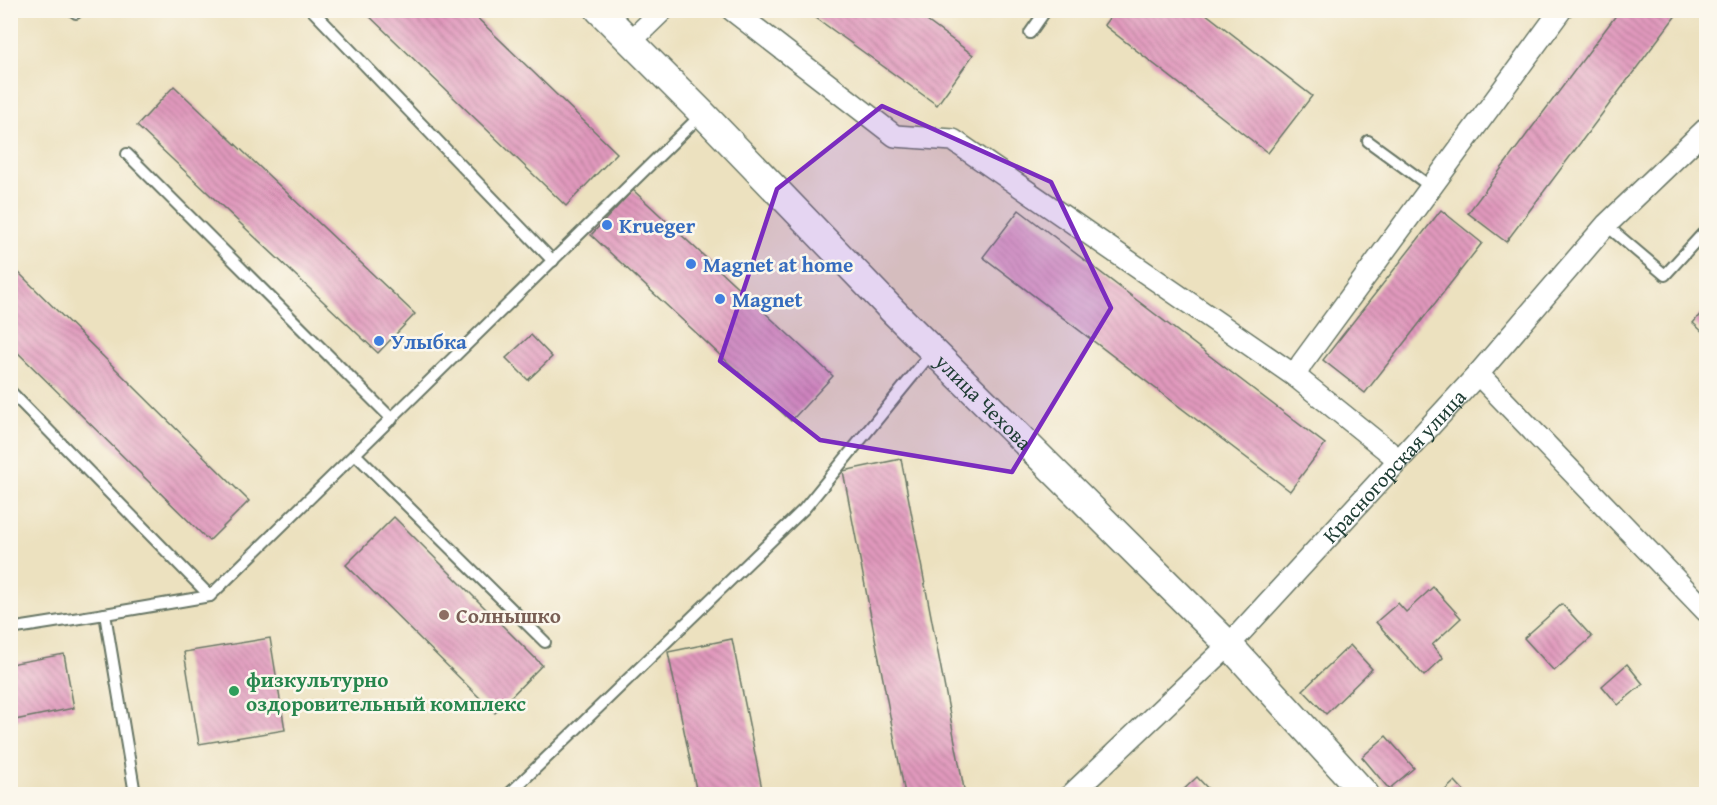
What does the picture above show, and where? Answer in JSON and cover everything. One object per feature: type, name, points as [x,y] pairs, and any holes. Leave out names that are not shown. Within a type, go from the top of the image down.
[{"type":"street","name":"улица Чехова","points":[[599,10],[933,351],[1229,645],[1365,795]]},
{"type":"street","points":[[630,42],[663,10]]},
{"type":"street","points":[[732,10],[895,136],[952,140],[1295,376],[1399,460]]},
{"type":"street","points":[[1295,376],[1302,363],[1561,10]]},
{"type":"street","name":"Красногорская улица","points":[[1072,795],[1229,645],[1478,374],[1606,225],[1707,129]]},
{"type":"street","points":[[1478,374],[1707,611]]},
{"type":"lane","points":[[312,10],[553,261]]},
{"type":"lane","points":[[1030,33],[1046,10]]},
{"type":"lane","points":[[10,629],[210,596],[703,114]]},
{"type":"lane","points":[[1368,141],[1431,187]]},
{"type":"lane","points":[[127,154],[392,419]]},
{"type":"lane","points":[[1606,225],[1665,274],[1707,230]]},
{"type":"lane","points":[[509,795],[804,509],[933,351]]},
{"type":"lane","points":[[10,391],[210,596]]},
{"type":"lane","points":[[355,454],[546,642]]},
{"type":"lane","points":[[105,614],[135,795]]},
{"type":"highlighted area","points":[[882,106],[1051,182],[1111,308],[1012,472],[820,440],[720,361],[777,189]]},
{"type":"building","points":[[363,10],[469,10],[617,153],[566,206]]},
{"type":"building","points":[[805,10],[912,10],[973,55],[937,105]]},
{"type":"building","points":[[1115,10],[1201,10],[1312,96],[1268,153],[1104,25]]},
{"type":"building","points":[[1620,10],[1680,10],[1506,242],[1468,213]]},
{"type":"building","points":[[174,86],[415,314],[378,353],[137,126]]},
{"type":"building","points":[[633,190],[833,376],[791,421],[591,235]]},
{"type":"building","points":[[1019,210],[1325,444],[1290,491],[983,257]]},
{"type":"building","points":[[1441,210],[1482,243],[1365,393],[1323,360]]},
{"type":"building","points":[[10,264],[249,501],[209,541],[10,345]]},
{"type":"building","points":[[1706,307],[1706,335],[1693,323]]},
{"type":"building","points":[[531,335],[552,357],[528,380],[506,358]]},
{"type":"building","points":[[901,459],[965,794],[905,794],[843,471]]},
{"type":"building","name":"Солнышко","points":[[394,517],[542,665],[495,713],[346,565]]},
{"type":"building","points":[[1433,587],[1461,618],[1432,645],[1443,658],[1424,676],[1376,622],[1398,603],[1406,612]]},
{"type":"building","points":[[1562,604],[1592,637],[1554,671],[1524,638]]},
{"type":"building","name":"физкультурно оздоровительный комплекс","points":[[270,638],[285,730],[199,744],[184,652]]},
{"type":"building","points":[[732,639],[763,794],[697,794],[668,652]]},
{"type":"building","points":[[1350,645],[1372,669],[1326,714],[1303,690]]},
{"type":"building","points":[[64,654],[74,708],[10,721],[10,664]]},
{"type":"building","points":[[1627,664],[1643,684],[1618,705],[1602,686]]},
{"type":"building","points":[[1386,736],[1414,768],[1389,789],[1362,757]]},
{"type":"building","points":[[1197,777],[1213,794],[1179,794]]},
{"type":"building","points":[[1455,781],[1467,794],[1441,794]]},
{"type":"place","name":"Krueger","points":[[607,225]]},
{"type":"place","name":"Magnet at home","points":[[691,264]]},
{"type":"place","name":"Magnet","points":[[720,299]]},
{"type":"place","name":"Улыбка","points":[[379,341]]},
{"type":"place","name":"Солнышко","points":[[444,615]]},
{"type":"place","name":"физкультурно оздоровительный комплекс","points":[[234,691]]}]
